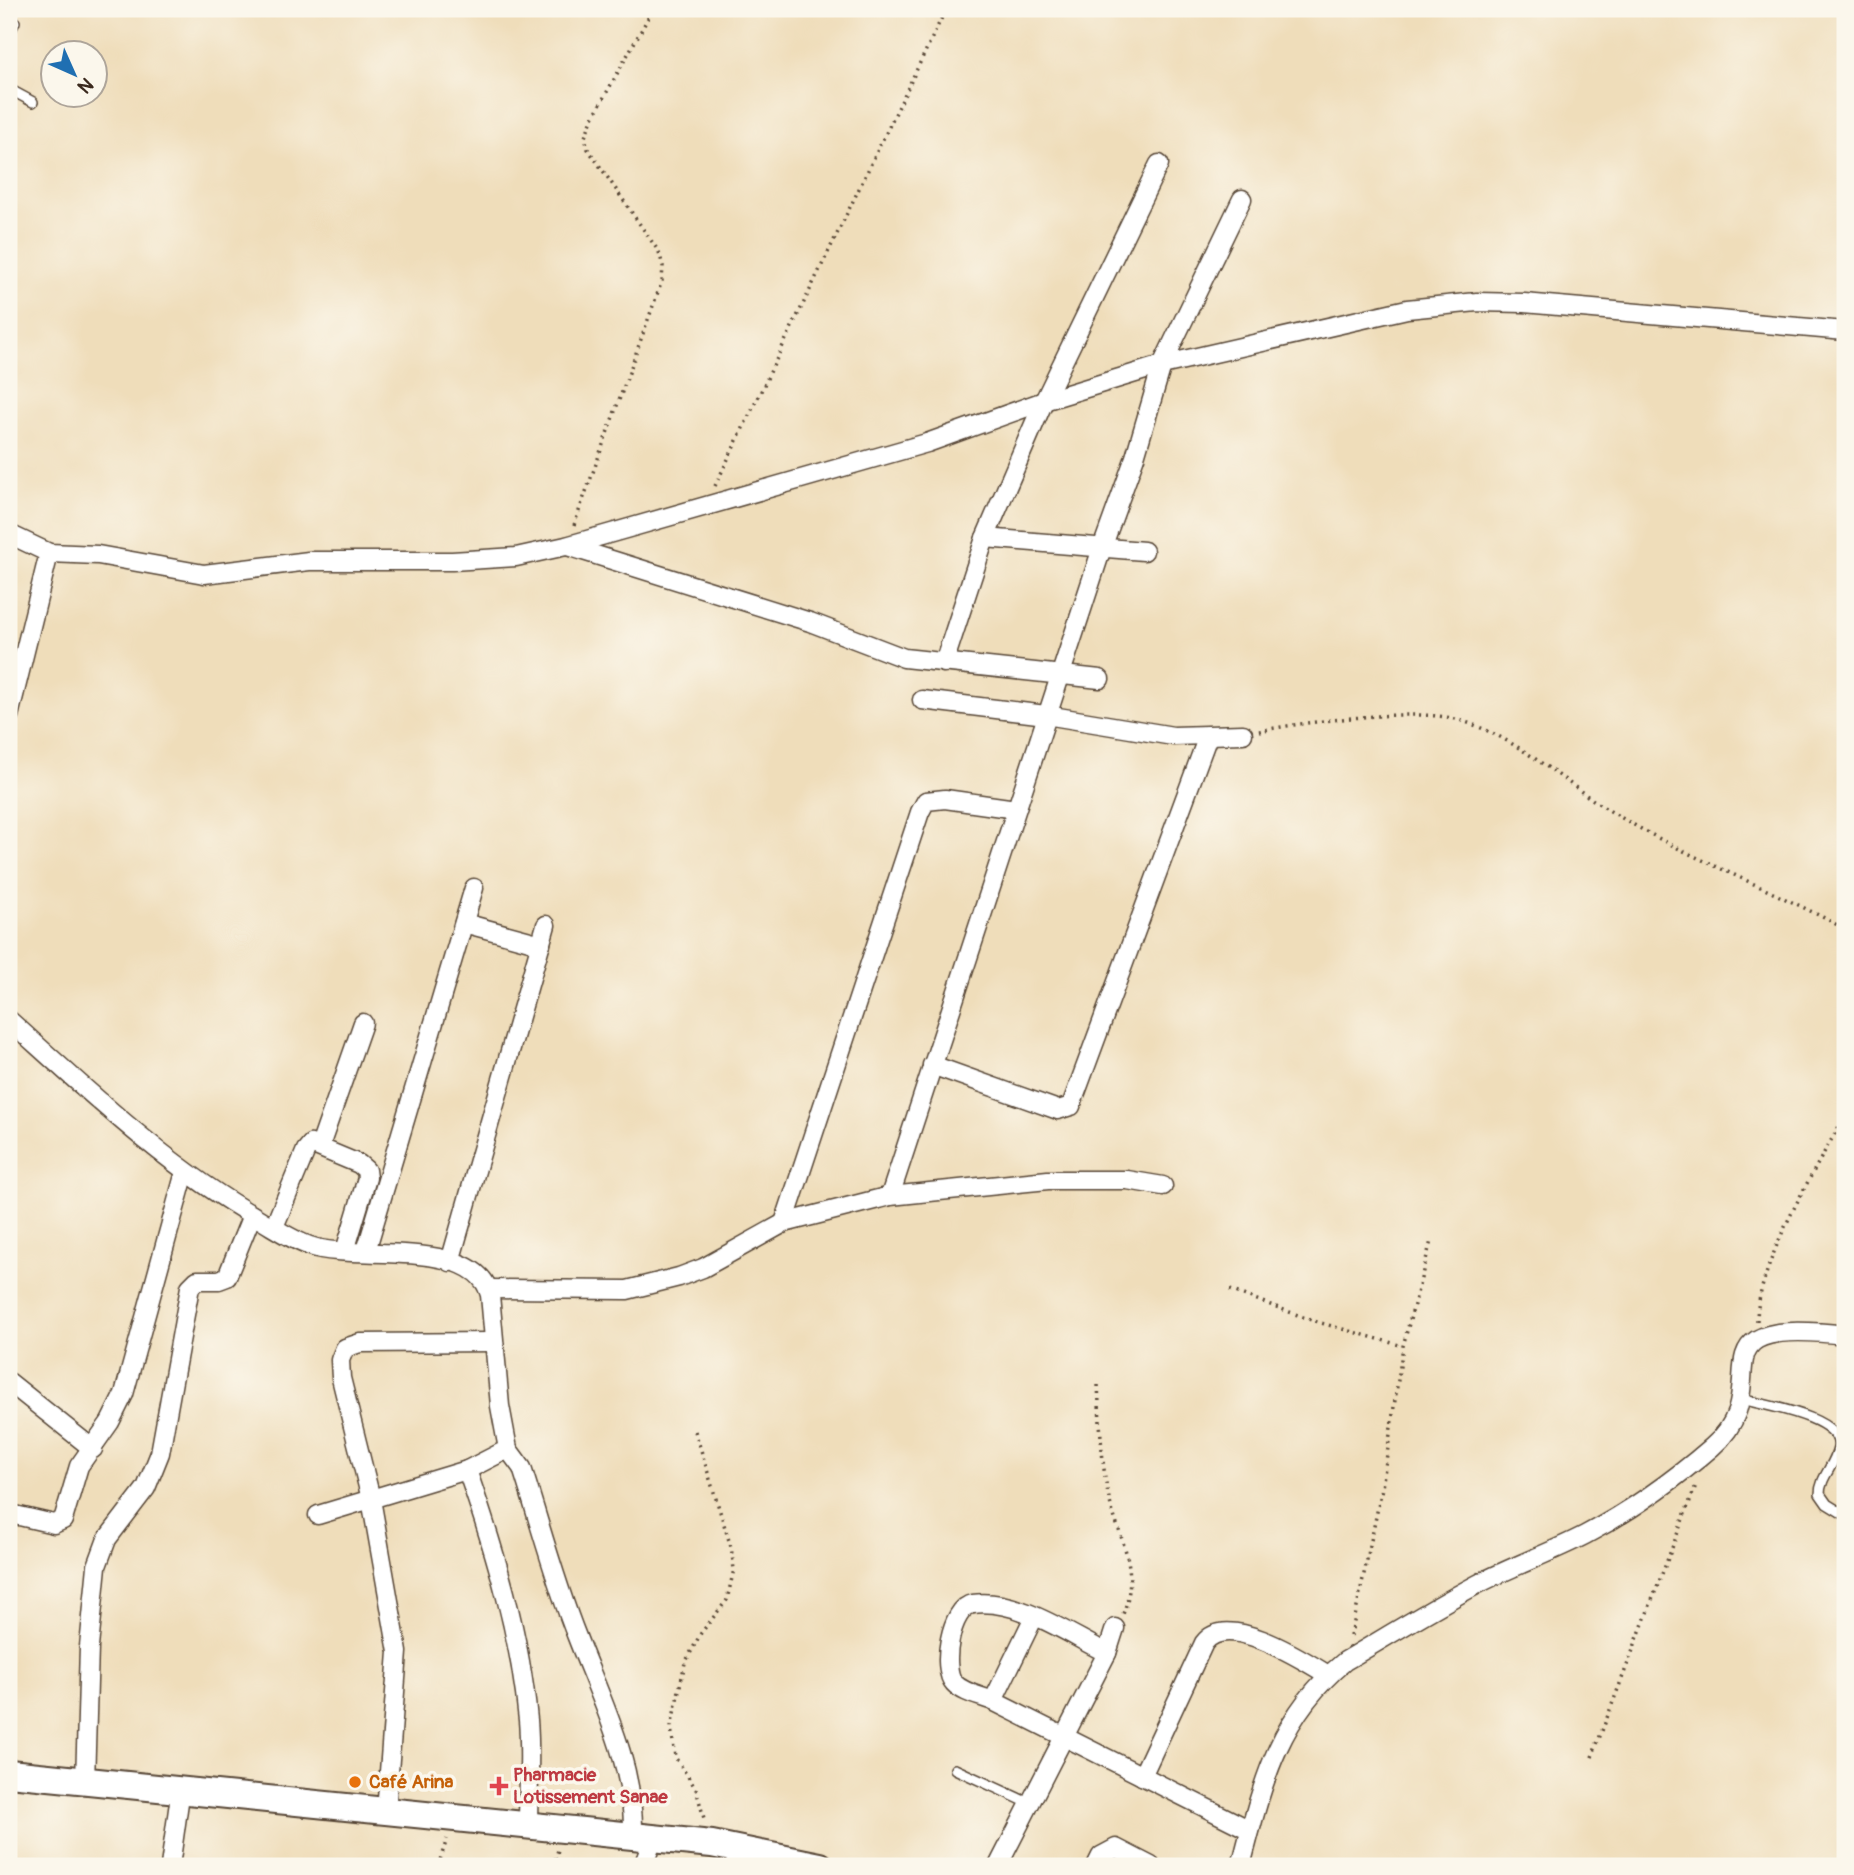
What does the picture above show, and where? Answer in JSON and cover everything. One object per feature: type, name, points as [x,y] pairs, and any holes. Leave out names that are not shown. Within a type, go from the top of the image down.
[{"type":"street","points":[[944,663],[985,538],[1044,401],[1159,164]]},
{"type":"street","points":[[890,1196],[1101,548],[1135,457],[1162,365],[1242,198]]},
{"type":"street","points":[[9,534],[50,552],[111,556],[205,574],[309,561],[452,561],[516,557],[566,546],[927,443],[1044,401],[1162,365],[1382,314],[1444,304],[1524,303],[1845,331]]},
{"type":"street","points":[[985,538],[1144,551]]},
{"type":"street","points":[[566,546],[810,622],[904,658],[1100,679]]},
{"type":"street","points":[[9,716],[50,552]]},
{"type":"street","points":[[922,700],[1046,715],[1173,736],[1243,734]]},
{"type":"street","points":[[932,1065],[1058,1110],[1071,1106],[1208,736]]},
{"type":"street","points":[[784,1223],[920,811],[926,801],[945,799],[1016,809]]},
{"type":"street","points":[[366,1251],[474,888]]},
{"type":"street","points":[[464,923],[541,944]]},
{"type":"street","points":[[450,1262],[546,925]]},
{"type":"street","points":[[9,1020],[185,1172],[307,1246],[412,1254],[477,1271],[488,1289],[508,1449],[522,1468],[576,1636],[612,1719],[643,1838],[643,1866]]},
{"type":"street","points":[[320,1146],[363,1023]]},
{"type":"street","points":[[274,1227],[306,1150],[311,1144],[320,1146],[366,1170],[367,1178],[345,1251]]},
{"type":"street","points":[[9,1517],[15,1515],[58,1524],[63,1520],[79,1466],[93,1449],[124,1394],[185,1172]]},
{"type":"street","points":[[488,1289],[627,1290],[679,1278],[703,1268],[784,1223],[890,1196],[1048,1180],[1127,1181],[1163,1186]]},
{"type":"street","points":[[85,1782],[89,1647],[97,1566],[107,1539],[146,1488],[160,1453],[190,1287],[197,1280],[219,1280],[227,1277],[252,1214]]},
{"type":"street","points":[[1241,1866],[1250,1830],[1284,1732],[1307,1696],[1328,1675],[1345,1661],[1477,1585],[1588,1533],[1694,1462],[1726,1434],[1738,1416],[1742,1358],[1758,1339],[1772,1332],[1787,1330],[1845,1335]]},
{"type":"street","points":[[386,1812],[398,1652],[370,1499],[341,1378],[340,1360],[345,1348],[360,1343],[493,1342]]},
{"type":"street","points":[[9,1382],[93,1449]]},
{"type":"street","points":[[318,1515],[467,1470],[508,1449]]},
{"type":"street","points":[[467,1470],[502,1579],[519,1658],[528,1724],[528,1827]]},
{"type":"street","points":[[1107,1653],[1010,1608],[981,1603],[967,1605],[957,1616],[949,1651],[950,1677],[962,1689],[993,1701],[1250,1830]]},
{"type":"street","points":[[993,1701],[1034,1617]]},
{"type":"street","points":[[998,1866],[1066,1737],[1107,1653],[1115,1628]]},
{"type":"street","points":[[1142,1776],[1204,1643],[1215,1632],[1230,1630],[1253,1638],[1287,1652],[1328,1675]]},
{"type":"street","points":[[9,1773],[85,1782],[181,1788],[643,1838],[820,1866]]},
{"type":"street","points":[[170,1866],[181,1788]]},
{"type":"street","points":[[1096,1866],[1101,1856],[1116,1848],[1151,1866]]},
{"type":"lane","points":[[9,34],[15,22]]},
{"type":"lane","points":[[9,89],[33,102]]},
{"type":"lane","points":[[1741,1399],[1811,1418],[1834,1432],[1839,1444],[1838,1452],[1822,1480],[1820,1494],[1827,1504],[1845,1515]]},
{"type":"lane","points":[[954,1769],[1031,1804]]},
{"type":"path","points":[[566,546],[662,281],[663,265],[659,252],[588,149],[585,137],[653,9]]},
{"type":"path","points":[[711,505],[725,460],[946,9]]},
{"type":"path","points":[[1243,734],[1300,722],[1417,715],[1458,719],[1529,755],[1643,830],[1845,929]]},
{"type":"path","points":[[1758,1339],[1761,1292],[1773,1255],[1845,1116]]},
{"type":"path","points":[[1345,1661],[1382,1488],[1403,1346],[1431,1241]]},
{"type":"path","points":[[1230,1290],[1314,1321],[1403,1346]]},
{"type":"path","points":[[1098,1385],[1106,1482],[1131,1565],[1129,1597],[1115,1628]]},
{"type":"path","points":[[695,1432],[731,1547],[734,1569],[727,1600],[701,1633],[685,1663],[674,1705],[672,1739],[676,1757],[728,1853]]},
{"type":"path","points":[[1592,1757],[1696,1486],[1694,1462]]},
{"type":"path","points":[[438,1866],[454,1819]]},
{"type":"place","name":"Café Arina","points":[[355,1782]]},
{"type":"place","name":"Pharmacie Lotissement Sanae","points":[[499,1786]]}]
